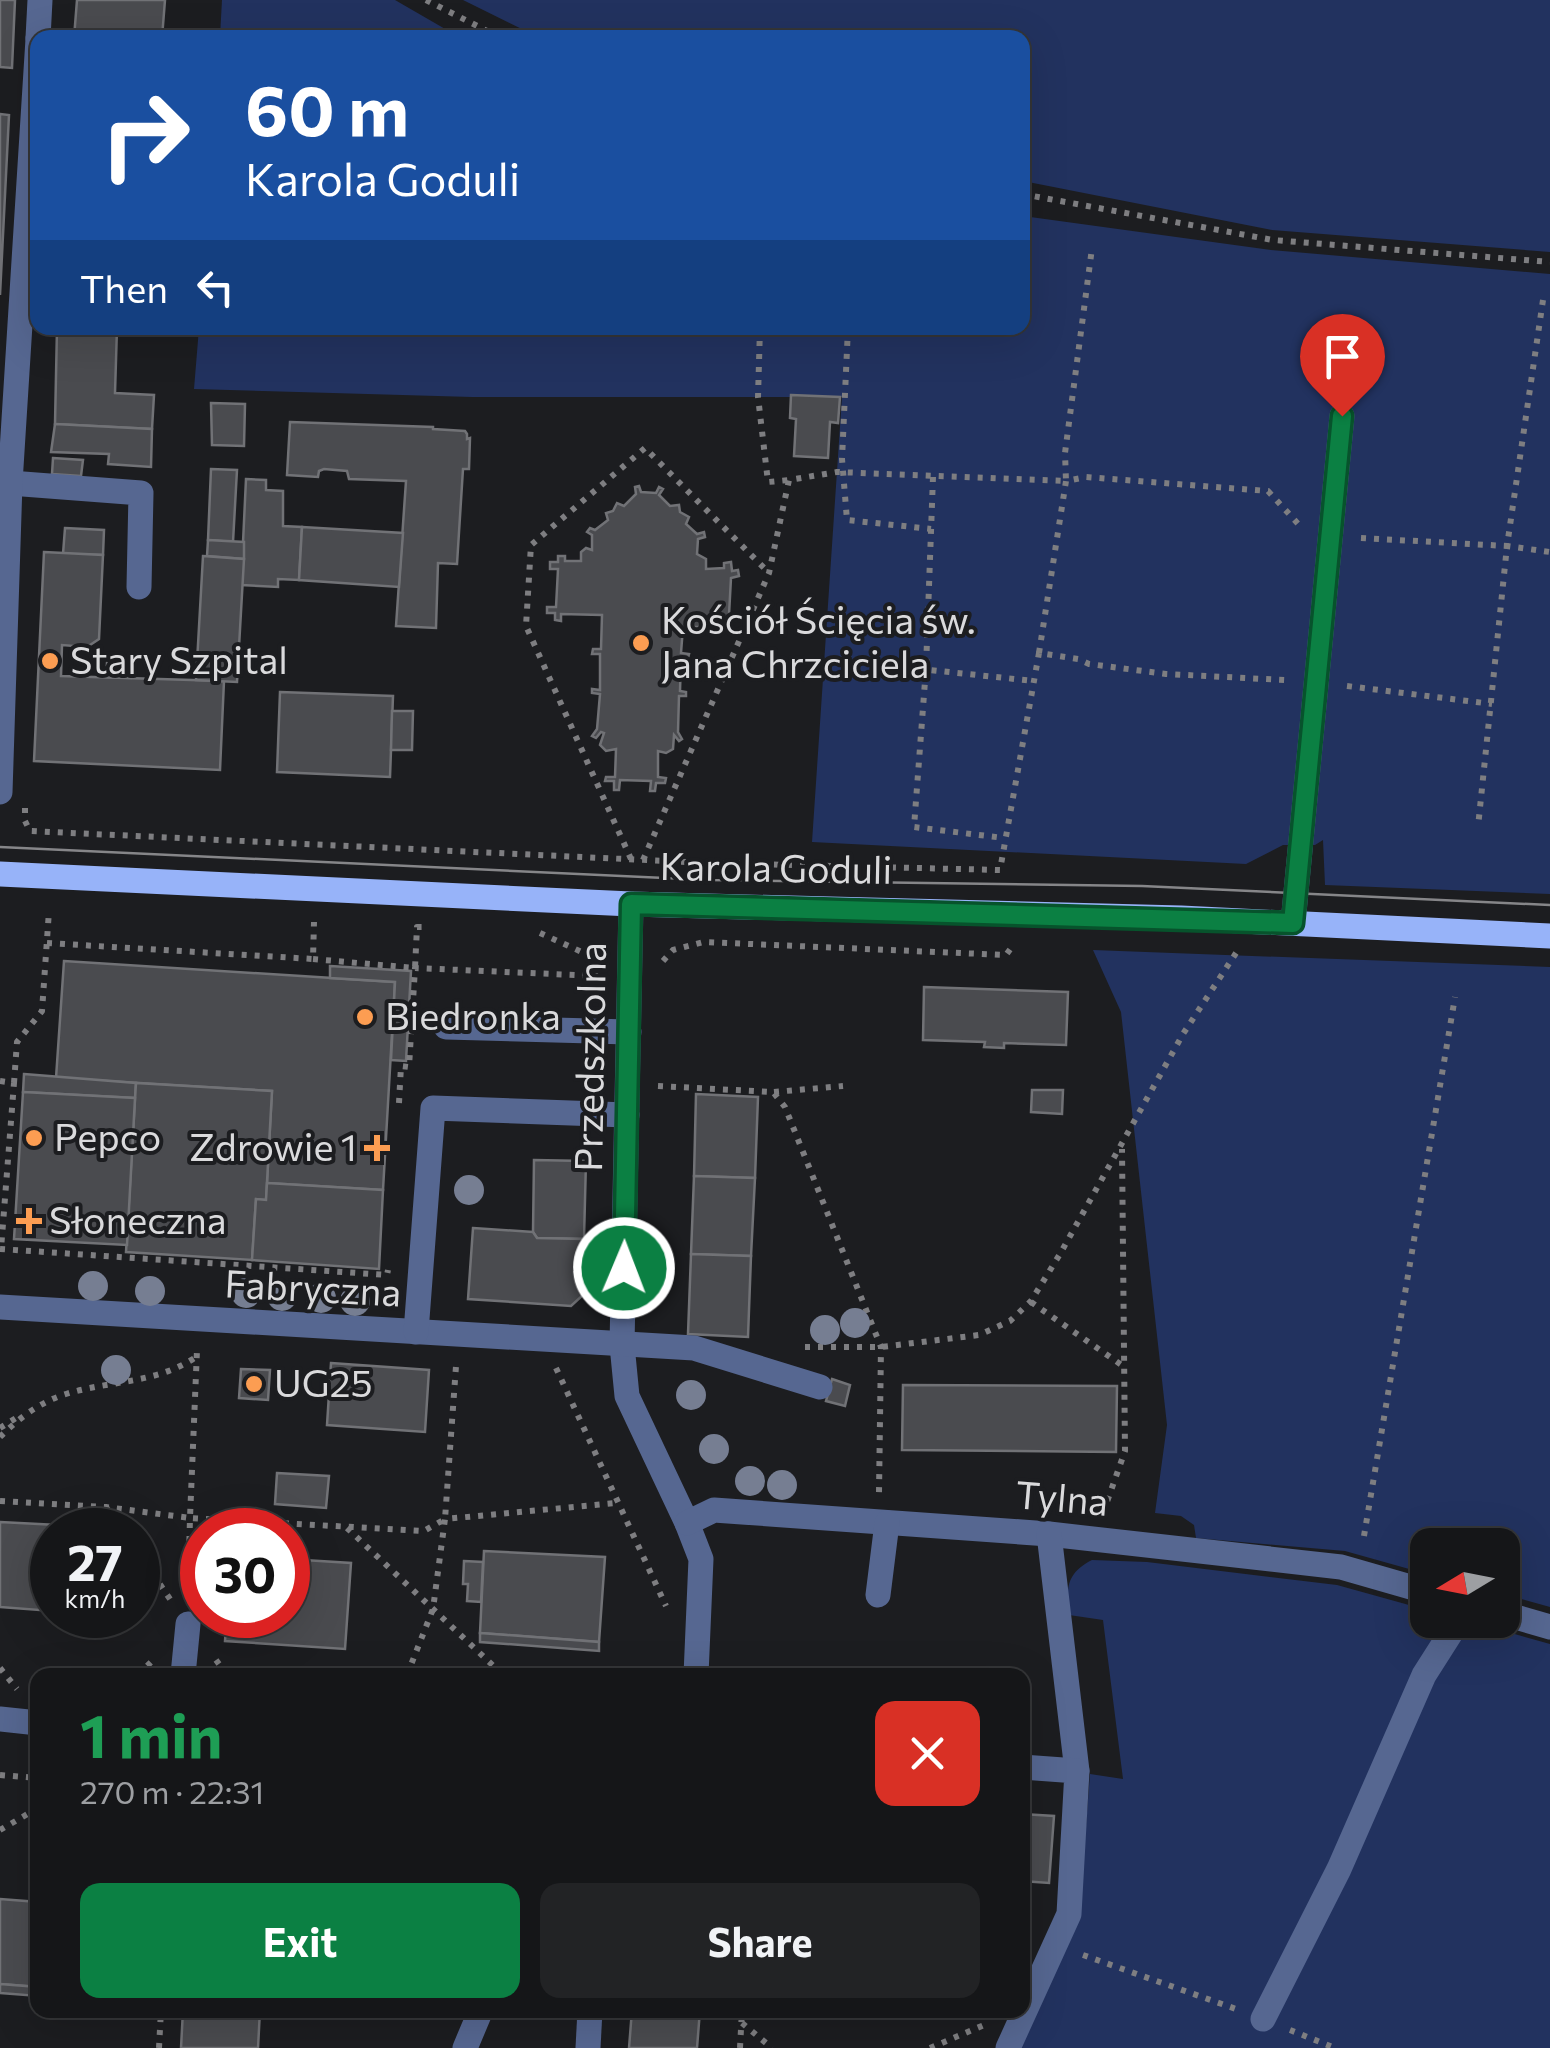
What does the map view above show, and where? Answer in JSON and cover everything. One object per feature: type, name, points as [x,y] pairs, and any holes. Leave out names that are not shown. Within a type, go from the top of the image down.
[{"type":"main road","name":"Karola Goduli","points":[[0,874],[631,904],[1293,923],[1550,936]]},
{"type":"street","points":[[38,30],[40,0]]},
{"type":"street","points":[[0,792],[10,483],[30,165]]},
{"type":"street","points":[[1293,923],[1342,416]]},
{"type":"street","points":[[10,483],[141,494],[139,587]]},
{"type":"street","name":"Przedszkolna","points":[[631,904],[622,1345],[626,1396],[701,1559],[696,1668]]},
{"type":"street","points":[[446,1027],[629,1032]]},
{"type":"street","points":[[416,1332],[433,1108],[627,1114]]},
{"type":"street","name":"Fabryczna","points":[[0,1308],[694,1348],[820,1387]]},
{"type":"street","name":"Tylna","points":[[687,1523],[714,1510],[883,1514],[1341,1567],[1410,1587]]},
{"type":"street","points":[[878,1595],[883,1514]]},
{"type":"street","points":[[1030,2000],[1070,1914],[1077,1771],[1049,1534]]},
{"type":"street","points":[[1520,1618],[1550,1627]]},
{"type":"street","points":[[184,1668],[187,1638]]},
{"type":"street","points":[[1263,2019],[1338,1870],[1424,1674],[1447,1638]]},
{"type":"street","points":[[0,1719],[30,1722]]},
{"type":"street","points":[[1030,1768],[1077,1771]]},
{"type":"street","points":[[465,2048],[478,2018]]},
{"type":"street","points":[[588,2048],[590,2018]]},
{"type":"street","points":[[1008,2048],[1022,2018]]},
{"type":"path","points":[[426,0],[485,30]]},
{"type":"path","points":[[1030,195],[1273,240],[1550,262]]},
{"type":"path","points":[[25,806],[24,821],[30,831],[709,863],[1000,870],[1066,481],[1066,453],[1092,248]]},
{"type":"path","points":[[1478,827],[1507,546],[1543,300]]},
{"type":"path","points":[[760,335],[758,397],[768,482],[845,472],[1066,481],[1086,477],[1268,491],[1302,529],[1330,537],[1507,546],[1550,552]]},
{"type":"path","points":[[848,335],[842,458],[847,520],[931,528]]},
{"type":"path","points":[[631,859],[526,626],[531,546],[644,448],[769,573]]},
{"type":"path","points":[[933,477],[926,668],[914,827],[1004,838]]},
{"type":"path","points":[[643,860],[769,573],[789,480]]},
{"type":"path","points":[[1039,653],[1166,674],[1315,682],[1492,704]]},
{"type":"path","points":[[854,662],[1034,681]]},
{"type":"path","points":[[704,942],[709,863]]},
{"type":"path","points":[[49,911],[42,1011],[17,1042],[0,1249],[388,1276],[389,1258]]},
{"type":"path","points":[[313,959],[314,922]]},
{"type":"path","points":[[398,1115],[401,1066],[408,1067],[417,927],[437,928]]},
{"type":"path","points":[[536,931],[595,958],[595,976]]},
{"type":"path","points":[[47,942],[415,968],[630,976]]},
{"type":"path","points":[[789,1380],[797,1347],[881,1347],[979,1335],[1010,1321],[1031,1302],[1184,1034],[1239,948]]},
{"type":"path","points":[[1364,1536],[1455,997]]},
{"type":"path","points":[[0,1082],[14,1083]]},
{"type":"path","points":[[658,1086],[773,1092],[843,1086]]},
{"type":"path","points":[[773,1092],[786,1107],[881,1347],[883,1514]]},
{"type":"path","points":[[1110,1496],[1125,1451],[1122,1144]]},
{"type":"path","points":[[1031,1302],[1124,1367]]},
{"type":"path","points":[[190,1508],[198,1320]]},
{"type":"path","points":[[0,1428],[64,1394],[150,1379],[196,1357]]},
{"type":"path","points":[[410,1668],[433,1609],[445,1519],[457,1362],[438,1360]]},
{"type":"path","points":[[555,1365],[667,1609]]},
{"type":"path","points":[[0,1437],[26,1413]]},
{"type":"path","points":[[0,1501],[106,1507],[180,1517]]},
{"type":"path","points":[[310,1526],[424,1531],[445,1519],[617,1503]]},
{"type":"path","points":[[346,1528],[496,1668]]},
{"type":"path","points":[[0,1775],[30,1777]]},
{"type":"path","points":[[0,1830],[30,1813]]},
{"type":"path","points":[[1054,1947],[1097,1958],[1335,2048]]},
{"type":"path","points":[[159,2048],[161,2018]]},
{"type":"path","points":[[740,2048],[742,2018]]},
{"type":"path","points":[[930,2048],[1000,2018]]},
{"type":"path","points":[[742,2023],[772,2048]]},
{"type":"shaded area","points":[[222,0],[395,0],[447,30],[220,30]]},
{"type":"shaded area","points":[[463,0],[1550,0],[1550,252],[1272,230],[1030,182],[1030,30],[524,30]]},
{"type":"shaded area","points":[[1030,217],[1271,250],[1550,274],[1550,894],[1325,885],[1323,840],[1315,845],[1283,845],[1246,864],[812,842],[842,397],[472,397],[194,389],[198,335],[1030,335]]},
{"type":"shaded area","points":[[1093,950],[1550,967],[1550,1607],[1520,1599],[1520,1528],[1410,1528],[1410,1569],[1345,1551],[1196,1538],[1194,1525],[1181,1516],[1155,1513],[1167,1425],[1121,1012]]},
{"type":"shaded area","points":[[1092,1560],[1147,1562],[1337,1585],[1410,1605],[1410,1638],[1520,1636],[1550,1644],[1550,2048],[1017,2048],[1079,1916],[1090,1774],[1123,1779],[1103,1620],[1069,1615],[1070,1583],[1083,1565]]},
{"type":"building","points":[[0,0],[15,0],[12,68],[0,67]]},
{"type":"building","points":[[77,0],[165,0],[163,30],[75,30]]},
{"type":"building","points":[[0,114],[9,115],[0,295]]},
{"type":"building","points":[[57,335],[117,335],[115,393],[154,395],[152,429],[55,424]]},
{"type":"building","points":[[791,395],[840,397],[838,423],[830,422],[828,458],[794,456],[796,419],[790,418]]},
{"type":"building","points":[[211,403],[245,404],[244,446],[212,445]]},
{"type":"building","points":[[290,422],[433,427],[465,431],[467,439],[470,438],[469,469],[463,469],[457,564],[438,563],[436,628],[396,626],[406,481],[349,479],[347,471],[324,469],[318,477],[287,475]]},
{"type":"building","points":[[55,424],[152,429],[151,467],[108,464],[109,454],[51,452]]},
{"type":"building","points":[[53,458],[83,460],[81,476],[52,474]]},
{"type":"building","points":[[211,469],[237,470],[233,542],[208,540]]},
{"type":"building","points":[[246,479],[266,480],[266,490],[283,491],[283,526],[302,527],[299,580],[278,579],[278,587],[241,585]]},
{"type":"building","name":"Kościół Ścięcia św. Jana Chrzciciela","points":[[639,486],[641,492],[656,493],[659,487],[663,489],[659,495],[670,506],[679,505],[680,512],[689,517],[686,524],[697,534],[704,532],[705,537],[698,539],[697,554],[706,559],[706,569],[724,568],[724,563],[731,562],[732,571],[738,570],[739,576],[731,578],[729,615],[735,615],[735,620],[729,620],[728,627],[683,627],[681,653],[689,654],[688,658],[681,658],[680,691],[686,692],[686,696],[679,696],[678,732],[682,739],[679,741],[674,735],[673,749],[666,753],[658,751],[658,777],[666,778],[665,783],[656,783],[655,791],[650,791],[651,781],[620,780],[619,790],[614,790],[614,781],[605,781],[606,777],[615,777],[616,749],[606,751],[600,745],[604,733],[592,736],[597,729],[600,694],[592,693],[592,689],[600,690],[600,654],[592,654],[593,649],[601,649],[602,615],[561,614],[561,621],[555,620],[555,613],[547,613],[547,607],[556,607],[558,569],[550,569],[550,562],[558,562],[558,556],[565,556],[565,561],[581,561],[581,552],[586,548],[592,550],[592,535],[587,532],[590,528],[595,530],[608,520],[606,513],[613,511],[617,503],[624,506]]},
{"type":"building","points":[[302,527],[403,533],[399,587],[299,580]]},
{"type":"building","points":[[65,528],[104,530],[103,555],[63,554]]},
{"type":"building","points":[[208,540],[244,542],[244,559],[207,556]]},
{"type":"building","name":"Stary Szpital","points":[[44,552],[103,555],[99,639],[87,647],[62,645],[61,676],[224,681],[220,770],[34,761]]},
{"type":"building","points":[[203,556],[244,559],[237,682],[196,680]]},
{"type":"building","points":[[107,663],[131,664],[131,678],[106,677]]},
{"type":"building","points":[[280,692],[393,696],[390,777],[277,772]]},
{"type":"building","points":[[392,711],[413,711],[412,750],[391,750]]},
{"type":"building","points":[[64,961],[395,982],[383,1190],[267,1183],[272,1091],[56,1078]]},
{"type":"building","points":[[330,966],[411,971],[406,1061],[391,1060],[395,982],[330,978]]},
{"type":"building","points":[[924,987],[1068,992],[1066,1045],[1004,1043],[1004,1048],[984,1047],[985,1042],[923,1040]]},
{"type":"building","points":[[24,1074],[136,1083],[135,1098],[23,1092]]},
{"type":"building","points":[[136,1083],[272,1091],[266,1200],[256,1199],[252,1260],[126,1252]]},
{"type":"building","points":[[1032,1090],[1063,1090],[1062,1114],[1031,1112]]},
{"type":"building","points":[[23,1092],[135,1098],[127,1245],[14,1239]]},
{"type":"building","points":[[696,1094],[758,1097],[755,1178],[694,1176]]},
{"type":"building","points":[[534,1160],[586,1161],[584,1239],[537,1238],[533,1232]]},
{"type":"building","points":[[694,1176],[755,1178],[751,1256],[691,1254]]},
{"type":"building","points":[[267,1183],[383,1190],[379,1269],[252,1260],[256,1199],[266,1200]]},
{"type":"building","points":[[473,1228],[533,1232],[537,1238],[584,1239],[583,1295],[571,1306],[468,1299]]},
{"type":"building","points":[[691,1254],[751,1256],[748,1337],[688,1334]]},
{"type":"building","points":[[331,1363],[429,1370],[425,1432],[327,1425]]},
{"type":"building","name":"UG25","points":[[241,1369],[270,1370],[268,1400],[239,1398]]},
{"type":"building","points":[[832,1379],[850,1385],[845,1406],[826,1401]]},
{"type":"building","points":[[903,1385],[1117,1386],[1116,1452],[902,1450]]},
{"type":"building","points":[[277,1473],[329,1476],[326,1508],[275,1504]]},
{"type":"building","points":[[0,1522],[30,1524],[30,1609],[0,1607]]},
{"type":"building","points":[[484,1551],[605,1557],[599,1642],[480,1633]]},
{"type":"building","points":[[310,1560],[351,1563],[345,1649],[225,1641],[310,1638]]},
{"type":"building","points":[[464,1561],[483,1562],[481,1602],[467,1601]]},
{"type":"building","points":[[480,1633],[599,1642],[599,1651],[480,1642]]},
{"type":"building","points":[[1030,1814],[1054,1816],[1049,1883],[1030,1882]]},
{"type":"building","points":[[0,1899],[30,1901],[30,1986],[0,1984]]},
{"type":"building","points":[[0,1984],[30,1986],[30,1995],[0,1993]]},
{"type":"building","points":[[183,2018],[260,2018],[258,2048],[181,2048]]},
{"type":"building","points":[[631,2018],[699,2018],[697,2048],[629,2048]]},
{"type":"tram line","points":[[0,847],[708,880],[1142,886],[1550,905]]},
{"type":"place","name":"Kościół Ścięcia św. Jana Chrzciciela","points":[[641,643]]},
{"type":"place","name":"Stary Szpital","points":[[50,661]]},
{"type":"place","name":"Biedronka","points":[[365,1017]]},
{"type":"place","name":"Pepco","points":[[34,1138]]},
{"type":"place","name":"Zdrowie 1","points":[[377,1148]]},
{"type":"place","name":"Słoneczna","points":[[29,1221]]},
{"type":"place","name":"UG25","points":[[254,1384]]},
{"type":"route","points":[[624,1268],[631,904],[1293,923],[1342,416]]}]
